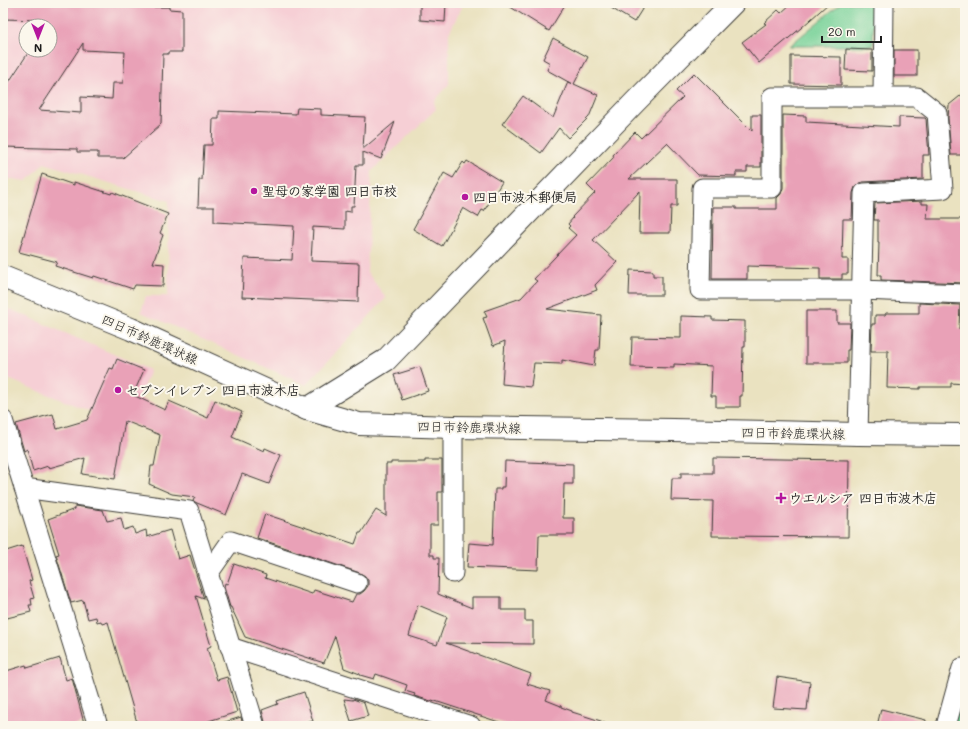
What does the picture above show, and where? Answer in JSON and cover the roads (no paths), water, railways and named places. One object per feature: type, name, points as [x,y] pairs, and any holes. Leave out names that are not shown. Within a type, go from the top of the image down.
[{"type":"main road","points":[[307,409],[386,360],[635,102],[734,3]]},
{"type":"main road","name":"四日市鈴鹿環状線","points":[[3,277],[131,330],[307,409],[359,424],[453,427],[965,435]]},
{"type":"street","points":[[883,96],[884,3]]},
{"type":"street","points":[[858,434],[861,290],[864,193],[943,189],[937,113],[917,97],[772,96],[772,188],[702,188],[700,290],[861,290],[965,294]]},
{"type":"street","points":[[3,420],[98,726]]},
{"type":"street","points":[[453,427],[453,573]]},
{"type":"street","points":[[24,488],[189,511],[255,726]]},
{"type":"street","points":[[208,574],[231,541],[357,583]]},
{"type":"street","points":[[230,647],[471,726]]},
{"type":"street","points":[[946,726],[962,668]]},
{"type":"place","name":"聖母の家学園 四日市校","points":[[254,191]]},
{"type":"place","name":"四日市波木郵便局","points":[[465,197]]},
{"type":"place","name":"セブンイレブン 四日市波木店","points":[[118,390]]},
{"type":"place","name":"ウエルシア 四日市波木店","points":[[781,498]]}]
